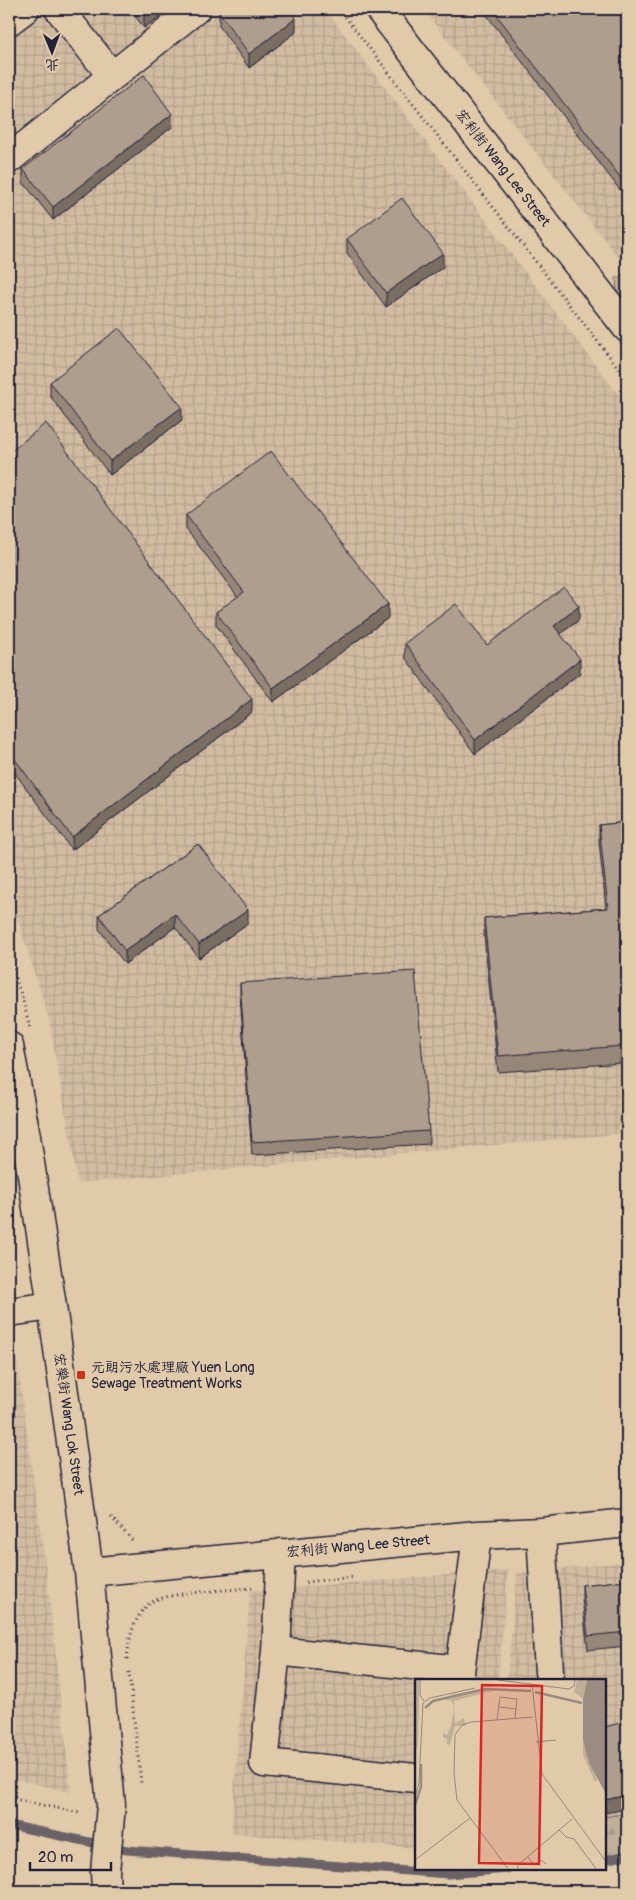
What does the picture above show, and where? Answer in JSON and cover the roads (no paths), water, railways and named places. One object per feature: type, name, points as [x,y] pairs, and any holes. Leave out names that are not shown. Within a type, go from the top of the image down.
[{"type":"street","points":[[9,21],[25,9]]},
{"type":"street","points":[[59,9],[112,76]]},
{"type":"street","points":[[9,159],[196,9]]},
{"type":"street","name":"宏利街 Wang Lee Street","points":[[379,9],[627,328]]},
{"type":"street","name":"宏樂街 Wang Lok Street","points":[[9,1046],[25,1130],[52,1306],[89,1572],[111,1818],[106,1882]]},
{"type":"street","points":[[9,1312],[52,1306]]},
{"type":"street","name":"宏利街 Wang Lee Street","points":[[89,1572],[477,1535],[541,1532],[627,1523]]},
{"type":"street","points":[[541,1532],[549,1672]]},
{"type":"street","points":[[276,1652],[460,1675],[477,1535]]},
{"type":"street","points":[[281,1553],[276,1652],[264,1763],[415,1778]]},
{"type":"waterway","points":[[9,1825],[127,1850],[448,1874],[496,1870]]},
{"type":"waterway","points":[[606,1860],[627,1855]]},
{"type":"place","name":"元朗污水處理廠 Yuen Long Sewage Treatment Works","points":[[81,1375]]}]
